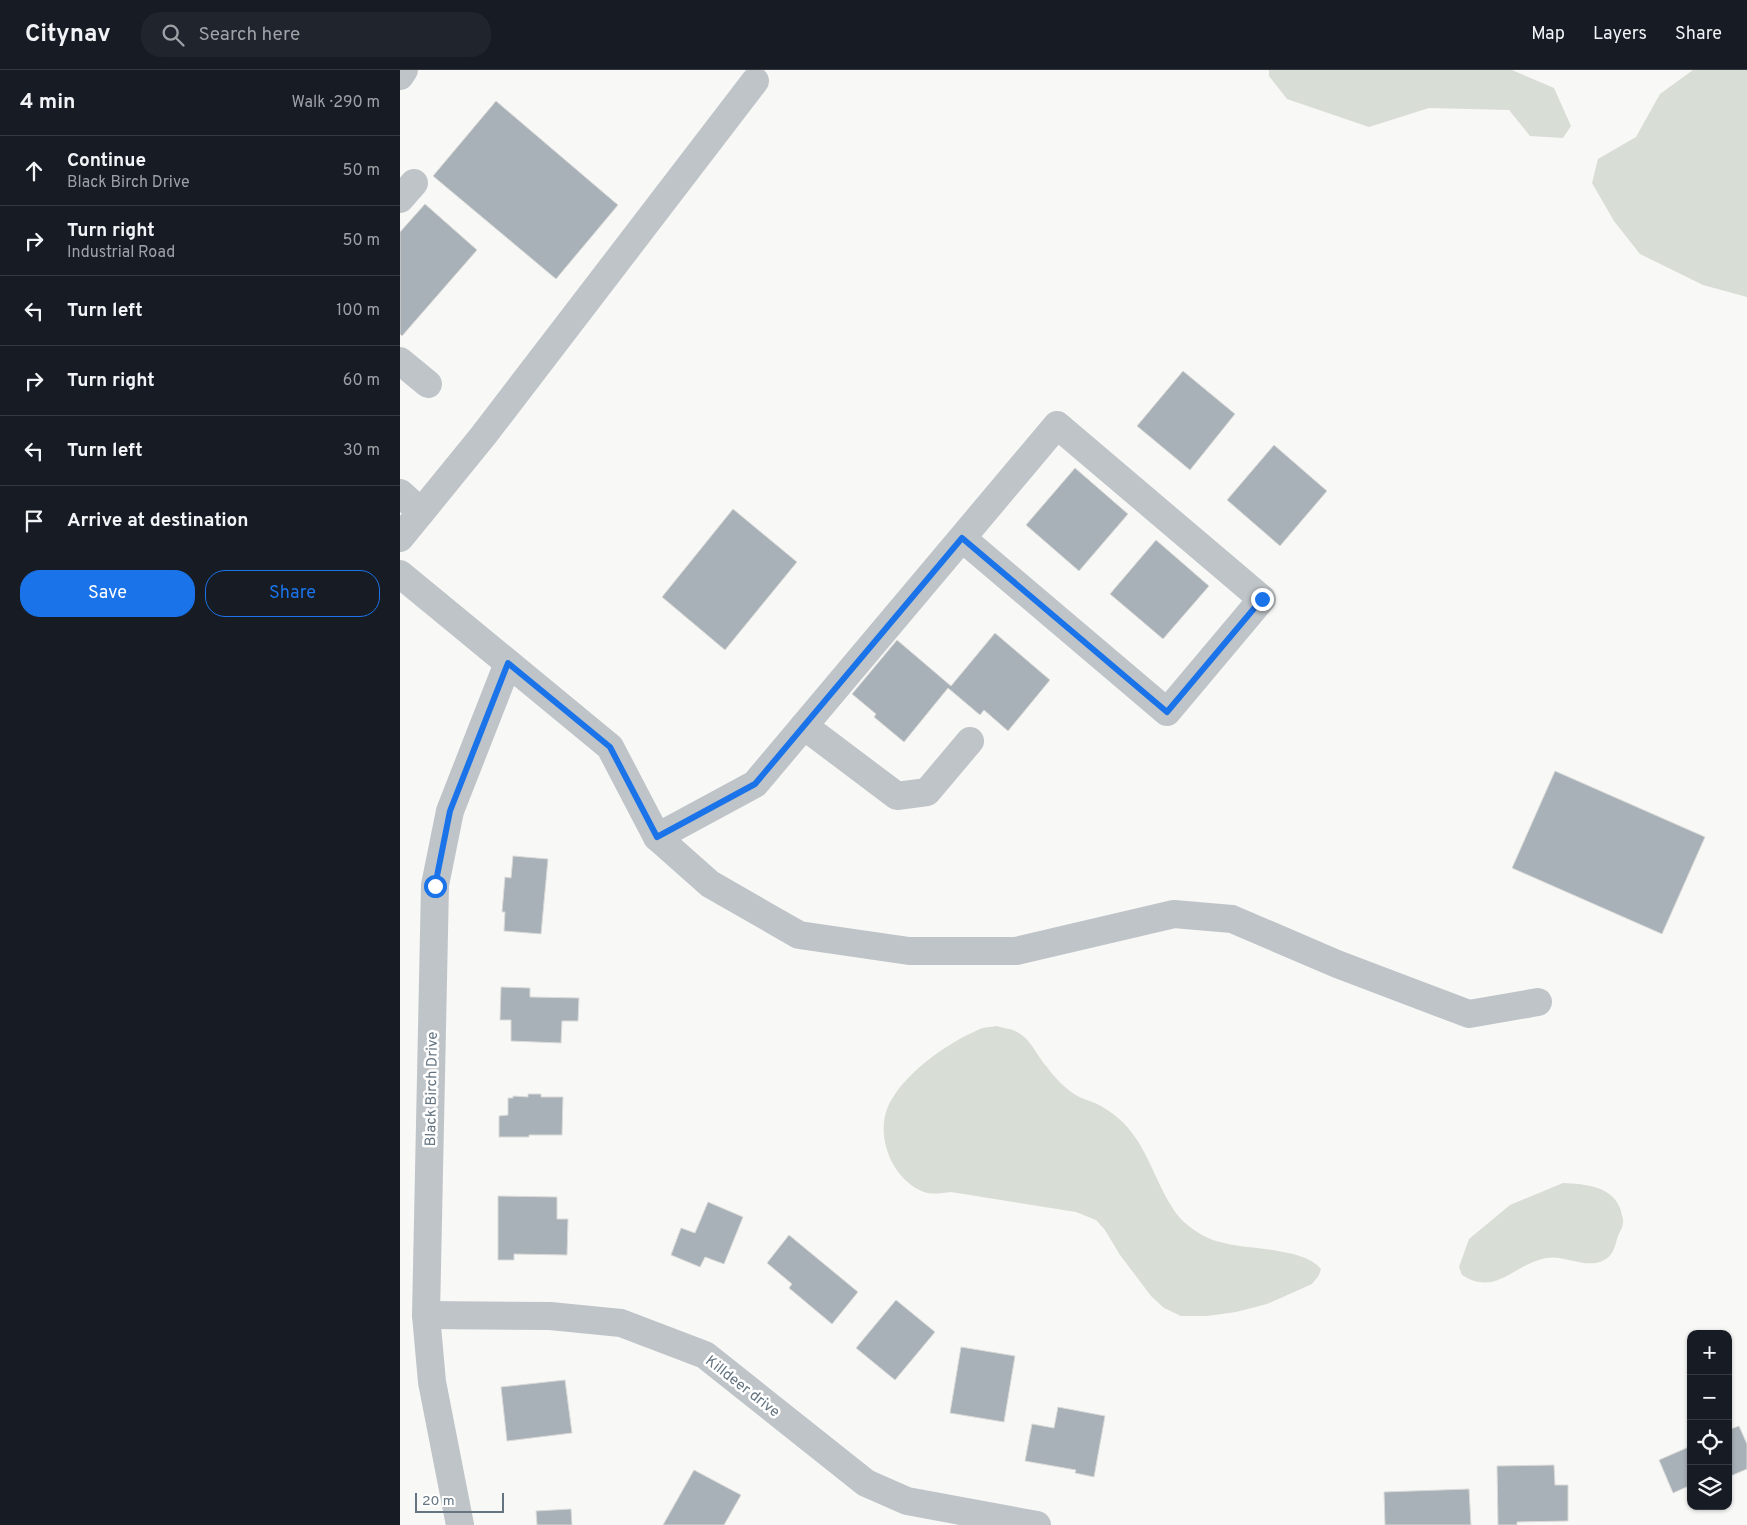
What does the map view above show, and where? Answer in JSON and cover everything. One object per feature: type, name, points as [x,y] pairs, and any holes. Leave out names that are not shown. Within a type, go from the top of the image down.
[{"type":"street","points":[[400,76],[404,70]]},
{"type":"street","points":[[400,538],[483,436],[755,81]]},
{"type":"street","points":[[400,361],[428,384]]},
{"type":"street","points":[[657,837],[755,784],[1057,425],[1262,599],[1167,712],[962,538]]},
{"type":"street","points":[[400,493],[421,512]]},
{"type":"street","points":[[400,574],[610,747],[657,837],[710,884],[799,935],[909,951],[1016,951],[1174,914],[1232,919],[1336,964],[1469,1014],[1538,1002]]},
{"type":"street","name":"Black Birch Drive","points":[[460,1525],[432,1382],[426,1315],[435,886],[450,811],[508,663]]},
{"type":"street","points":[[804,726],[897,796],[927,792],[970,741]]},
{"type":"street","name":"Killdeer drive","points":[[426,1315],[550,1316],[621,1323],[704,1355],[866,1483],[907,1501],[1036,1525]]},
{"type":"shaded area","points":[[1269,70],[1512,70],[1554,88],[1571,126],[1563,138],[1530,136],[1509,110],[1429,108],[1369,127],[1287,99],[1269,76]]},
{"type":"shaded area","points":[[1693,70],[1747,70],[1747,297],[1703,285],[1640,254],[1614,221],[1592,183],[1598,159],[1636,137],[1660,94]]},
{"type":"shaded area","points":[[997,1026],[1021,1034],[1059,1082],[1076,1095],[1107,1110],[1124,1123],[1143,1149],[1171,1205],[1184,1222],[1215,1241],[1288,1253],[1313,1262],[1321,1269],[1312,1284],[1267,1304],[1236,1312],[1207,1316],[1181,1316],[1164,1308],[1151,1296],[1096,1220],[1076,1212],[951,1192],[927,1193],[913,1186],[896,1168],[886,1145],[884,1121],[893,1097],[913,1073],[939,1052],[980,1029]]},
{"type":"shaded area","points":[[1563,1183],[1598,1188],[1612,1196],[1617,1203],[1621,1211],[1623,1224],[1609,1257],[1592,1263],[1553,1257],[1546,1258],[1535,1261],[1495,1281],[1474,1281],[1462,1275],[1459,1267],[1469,1239],[1510,1205]]},
{"type":"building","points":[[496,101],[618,205],[556,279],[433,176]]},
{"type":"building","points":[[425,204],[477,250],[402,336],[400,334],[400,232]]},
{"type":"building","points":[[1183,371],[1235,414],[1190,470],[1137,426]]},
{"type":"building","points":[[1274,445],[1327,491],[1280,546],[1227,500]]},
{"type":"building","points":[[1075,468],[1128,514],[1079,571],[1026,525]]},
{"type":"building","points":[[733,509],[797,562],[725,650],[662,597]]},
{"type":"building","points":[[1156,540],[1209,586],[1163,639],[1110,594]]},
{"type":"building","points":[[995,633],[1050,680],[1008,731],[984,710],[980,715],[948,688],[904,742],[874,717],[876,714],[852,694],[897,640],[951,686]]},
{"type":"building","points":[[1555,771],[1705,837],[1662,934],[1512,868]]},
{"type":"building","points":[[513,856],[548,859],[541,934],[504,931],[505,912],[502,912],[505,877],[511,878]]},
{"type":"building","points":[[501,987],[530,988],[530,997],[579,998],[578,1021],[562,1021],[561,1043],[511,1041],[511,1020],[500,1020]]},
{"type":"building","points":[[528,1094],[541,1094],[541,1097],[563,1097],[562,1135],[499,1137],[499,1116],[508,1115],[508,1098],[513,1098],[513,1096],[528,1097]]},
{"type":"building","points":[[498,1196],[557,1197],[557,1219],[568,1219],[567,1255],[514,1254],[514,1260],[498,1260]]},
{"type":"building","points":[[708,1202],[743,1217],[724,1264],[705,1257],[700,1267],[671,1255],[681,1228],[695,1233]]},
{"type":"building","points":[[789,1235],[858,1292],[832,1324],[789,1288],[792,1284],[767,1263]]},
{"type":"building","points":[[896,1300],[935,1332],[895,1380],[856,1348]]},
{"type":"building","points":[[961,1347],[1015,1356],[1004,1422],[950,1413]]},
{"type":"building","points":[[565,1380],[572,1433],[507,1441],[501,1387]]},
{"type":"building","points":[[1058,1407],[1105,1416],[1094,1477],[1075,1473],[1076,1470],[1025,1461],[1032,1424],[1054,1428]]},
{"type":"building","points":[[1739,1426],[1747,1444],[1747,1469],[1732,1475],[1732,1465],[1732,1429]]},
{"type":"building","points":[[1687,1448],[1687,1487],[1673,1493],[1659,1460]]},
{"type":"building","points":[[1554,1465],[1555,1485],[1568,1485],[1568,1521],[1517,1522],[1517,1525],[1498,1525],[1497,1466]]},
{"type":"building","points":[[694,1470],[741,1495],[724,1525],[663,1525]]},
{"type":"building","points":[[1469,1489],[1471,1525],[1385,1525],[1384,1492]]},
{"type":"building","points":[[571,1509],[572,1525],[537,1525],[536,1511]]},
{"type":"route","points":[[435,886],[450,811],[508,663],[610,747],[657,837],[755,784],[962,538],[1167,712],[1262,599]]}]
